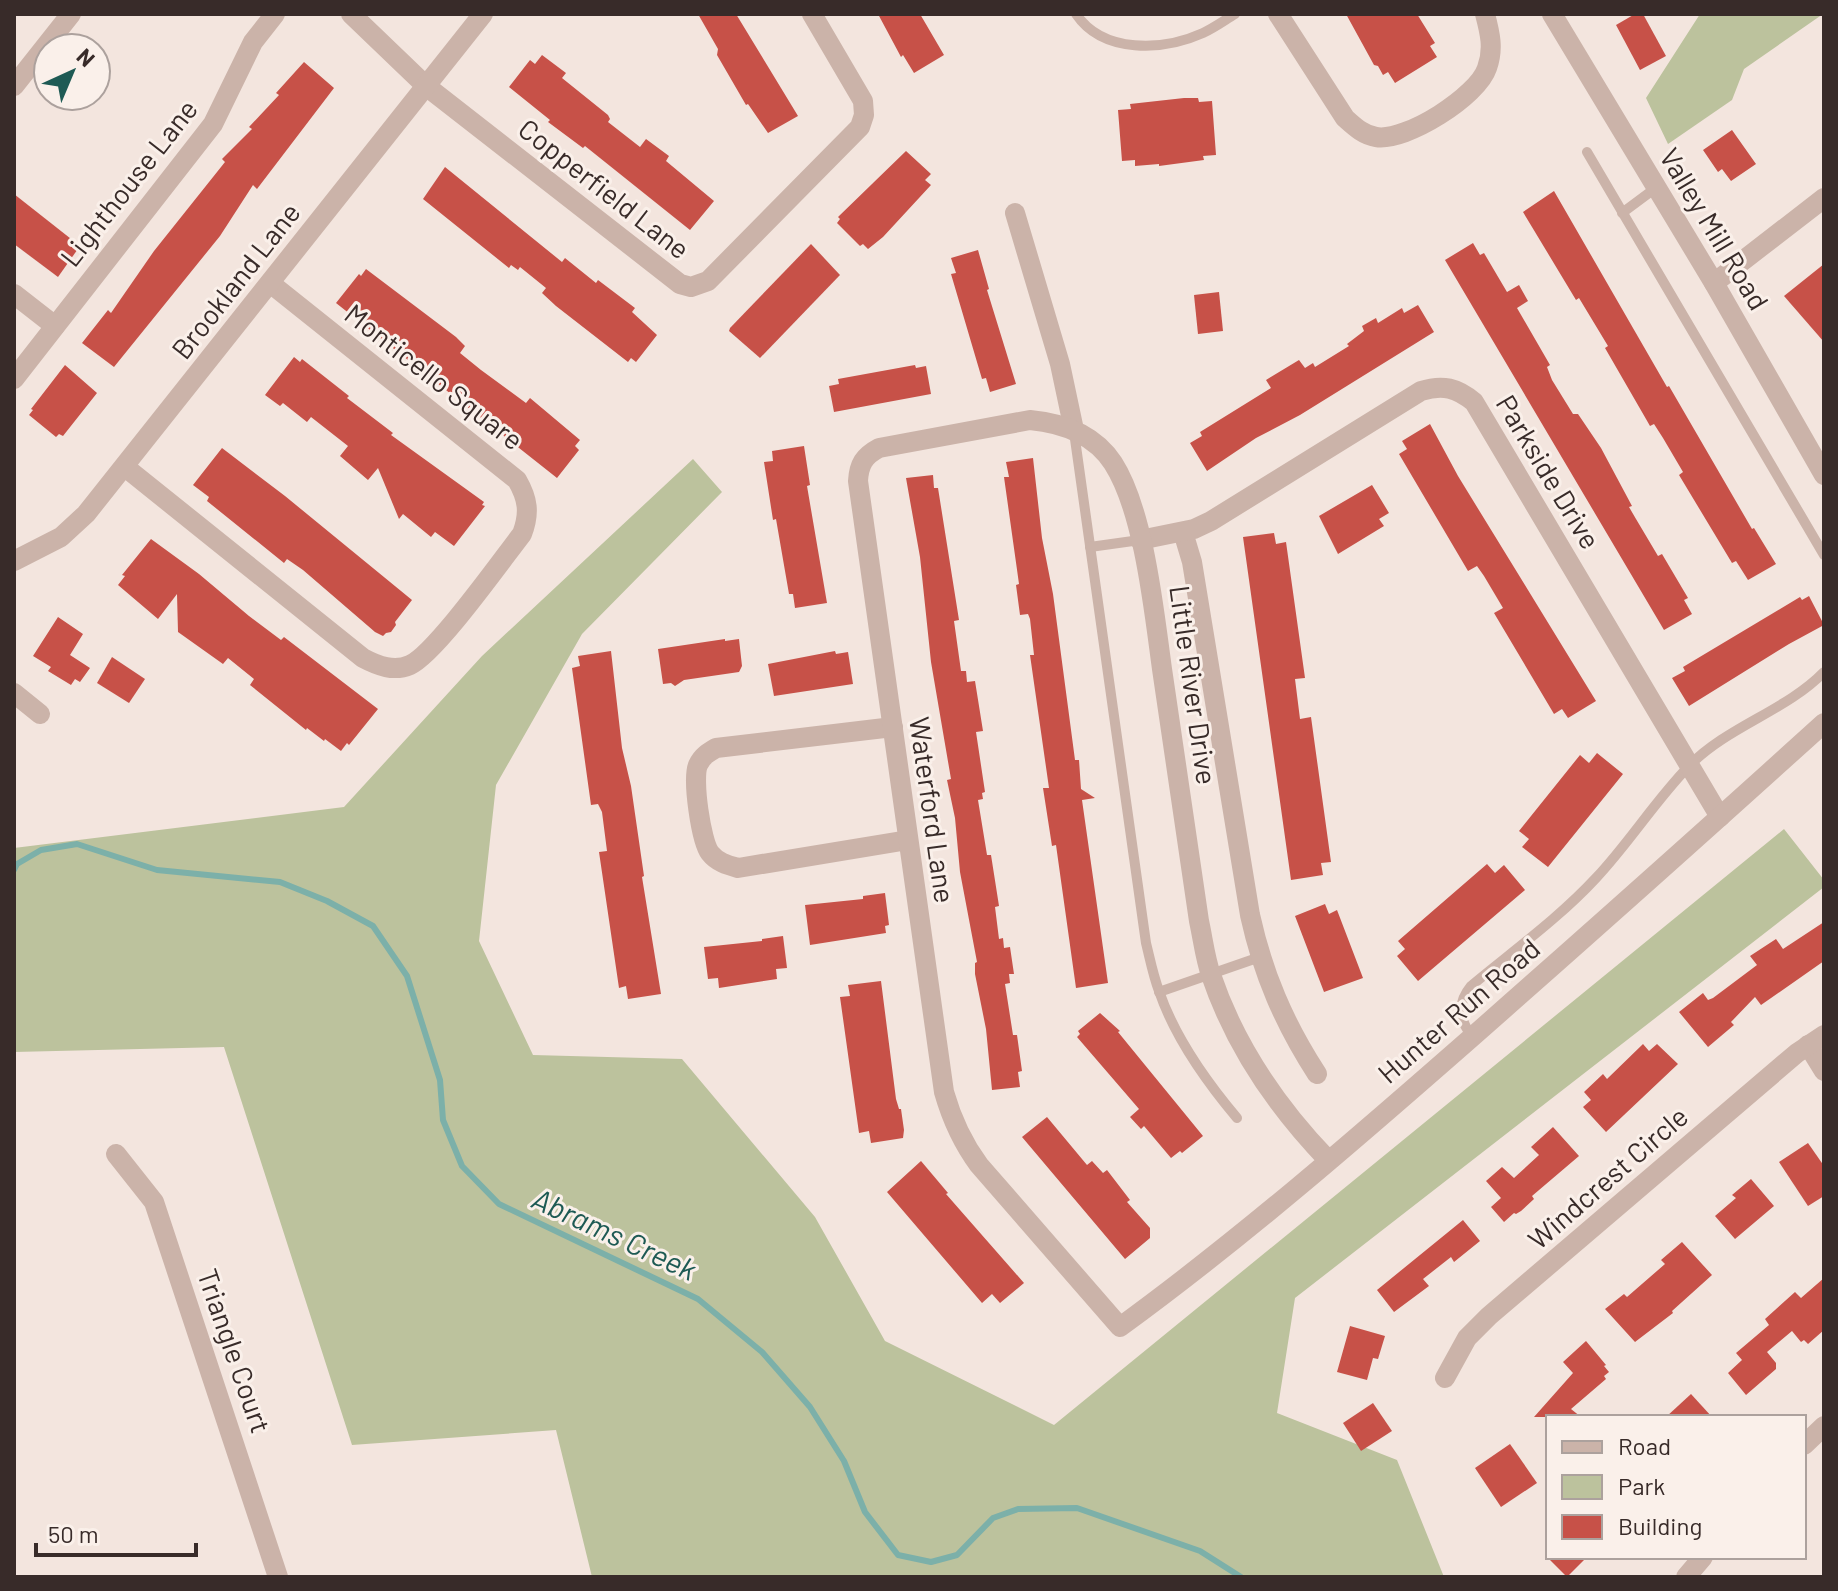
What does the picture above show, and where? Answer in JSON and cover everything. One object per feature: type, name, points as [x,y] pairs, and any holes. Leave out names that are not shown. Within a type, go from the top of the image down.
[{"type":"street","points":[[14,86],[71,14]]},
{"type":"street","name":"Lighthouse Lane","points":[[14,379],[213,124],[246,55],[275,14]]},
{"type":"street","name":"Copperfield Lane","points":[[351,14],[426,86],[680,284],[691,287],[702,285],[860,127],[864,115],[860,94],[812,14]]},
{"type":"street","name":"Brookland Lane","points":[[14,561],[61,537],[86,514],[483,14]]},
{"type":"street","points":[[1278,14],[1345,118],[1358,130],[1376,137],[1393,137],[1409,132],[1477,85],[1486,72],[1492,50],[1485,14]]},
{"type":"street","name":"Valley Mill Road","points":[[1552,14],[1714,283],[1824,475]]},
{"type":"street","points":[[1714,283],[1824,198]]},
{"type":"street","points":[[1015,213],[1060,364],[1074,430]]},
{"type":"street","name":"Monticello Square","points":[[125,467],[363,658],[387,668],[407,666],[429,650],[522,534],[528,508],[525,492],[517,480],[270,283]]},
{"type":"street","points":[[14,294],[55,326]]},
{"type":"street","name":"Parkside Drive","points":[[1140,540],[1183,532],[1211,521],[1421,391],[1448,387],[1462,392],[1474,402],[1720,817]]},
{"type":"street","name":"Waterford Lane","points":[[1074,430],[1053,422],[1030,420],[879,448],[866,455],[859,467],[858,481],[944,1092],[952,1120],[979,1165],[1120,1327]]},
{"type":"street","name":"Little River Drive","points":[[1074,430],[1093,441],[1112,460],[1123,480],[1140,540],[1150,582],[1199,921],[1210,974],[1246,1054],[1271,1094],[1328,1160]]},
{"type":"street","points":[[1183,532],[1192,562],[1250,915],[1260,957],[1287,1024],[1317,1074]]},
{"type":"street","points":[[14,693],[40,714]]},
{"type":"street","name":"Hunter Run Road","points":[[1120,1327],[1197,1269],[1328,1160],[1824,723]]},
{"type":"street","points":[[893,727],[716,748],[698,764],[695,776],[704,842],[711,854],[724,864],[738,868],[908,840]]},
{"type":"street","points":[[1816,1040],[1824,1071]]},
{"type":"street","name":"Windcrest Circle","points":[[1445,1378],[1467,1338],[1489,1316],[1816,1040]]},
{"type":"street","name":"Triangle Court","points":[[116,1154],[154,1202],[278,1577]]},
{"type":"street","points":[[1806,1443],[1824,1426]]},
{"type":"street","points":[[1686,1577],[1701,1559]]},
{"type":"lane","points":[[1076,14],[1097,36],[1118,43],[1145,45],[1181,41],[1204,33],[1235,14]]},
{"type":"lane","points":[[1587,152],[1824,555]]},
{"type":"lane","points":[[1622,213],[1657,187]]},
{"type":"lane","points":[[1074,430],[1146,943],[1159,992],[1190,1056],[1237,1118]]},
{"type":"lane","points":[[1090,547],[1140,540]]},
{"type":"lane","points":[[1472,1036],[1465,1027],[1460,1011],[1463,995],[1597,878],[1689,765],[1709,749],[1795,696],[1824,672]]},
{"type":"lane","points":[[1159,992],[1260,957]]},
{"type":"green space","points":[[1700,14],[1823,14],[1744,69],[1732,100],[1668,144],[1646,98]]},
{"type":"green space","points":[[693,459],[722,492],[582,634],[496,785],[479,941],[533,1055],[682,1059],[815,1217],[885,1341],[1054,1425],[1784,829],[1824,880],[1824,887],[1295,1298],[1277,1413],[1397,1460],[1444,1577],[592,1577],[556,1430],[352,1445],[224,1047],[14,1052],[14,848],[344,807],[482,656]]},
{"type":"building","points":[[698,14],[736,14],[798,116],[768,133],[746,105]]},
{"type":"building","points":[[878,14],[920,14],[944,55],[914,73],[903,55],[901,57]]},
{"type":"building","points":[[1346,14],[1417,14],[1435,43],[1430,46],[1437,57],[1395,83],[1388,72],[1383,75],[1374,65]]},
{"type":"building","points":[[1635,14],[1643,14],[1666,56],[1640,70],[1616,25]]},
{"type":"building","points":[[542,55],[566,73],[562,78],[608,115],[608,122],[640,147],[646,139],[669,156],[666,161],[714,201],[690,230],[585,146],[583,148],[548,122],[550,120],[509,87],[530,60],[535,64]]},
{"type":"building","points":[[304,62],[334,88],[257,189],[253,185],[220,236],[114,367],[82,343],[108,310],[111,313],[154,251],[225,162],[222,159],[252,129],[249,127]]},
{"type":"building","points":[[1184,98],[1212,101],[1216,155],[1203,156],[1204,160],[1159,166],[1135,166],[1135,160],[1122,161],[1118,110],[1131,109],[1130,104]]},
{"type":"building","points":[[1732,130],[1756,164],[1731,181],[1722,169],[1718,172],[1703,150]]},
{"type":"building","points":[[906,151],[931,174],[925,180],[931,185],[883,237],[868,249],[863,244],[860,246],[837,223],[838,217]]},
{"type":"building","points":[[445,167],[562,262],[565,258],[635,308],[632,312],[657,335],[636,362],[631,358],[628,362],[556,306],[542,293],[546,288],[520,267],[518,270],[511,265],[509,268],[423,199]]},
{"type":"building","points":[[1554,191],[1667,387],[1776,564],[1748,580],[1736,561],[1732,563],[1679,475],[1683,472],[1663,438],[1654,424],[1650,426],[1605,348],[1608,346],[1523,212]]},
{"type":"building","points":[[14,194],[80,246],[58,277],[14,244]]},
{"type":"building","points":[[1473,243],[1480,255],[1484,253],[1507,292],[1519,285],[1528,301],[1517,308],[1550,365],[1547,367],[1552,380],[1573,414],[1578,414],[1601,448],[1632,506],[1629,507],[1688,598],[1684,600],[1692,614],[1664,630],[1445,260]]},
{"type":"building","points":[[811,244],[840,275],[760,358],[729,331],[730,328]]},
{"type":"building","points":[[978,250],[1016,384],[990,392],[986,378],[982,379],[951,274],[956,273],[951,258]]},
{"type":"building","points":[[1824,264],[1824,342],[1784,296]]},
{"type":"building","points":[[366,269],[456,337],[465,346],[460,353],[481,370],[526,403],[530,398],[580,440],[575,446],[579,450],[557,478],[336,303]]},
{"type":"building","points":[[1219,292],[1223,331],[1198,334],[1194,295]]},
{"type":"building","points":[[1418,305],[1434,332],[1300,415],[1256,438],[1207,471],[1190,443],[1202,436],[1200,432],[1271,388],[1266,380],[1299,360],[1305,368],[1313,363],[1315,367],[1349,346],[1347,344],[1364,331],[1362,326],[1376,318],[1378,323],[1402,308],[1404,313]]},
{"type":"building","points":[[294,357],[300,362],[302,359],[393,433],[391,435],[484,502],[482,505],[485,506],[454,546],[435,532],[431,537],[403,514],[399,519],[378,468],[368,480],[340,456],[348,446],[311,417],[307,422],[283,403],[280,406],[265,395]]},
{"type":"building","points":[[65,365],[97,393],[63,436],[59,434],[56,437],[29,415]]},
{"type":"building","points":[[915,365],[916,368],[926,366],[931,394],[834,412],[829,386],[839,384],[838,379]]},
{"type":"building","points":[[1430,424],[1458,476],[1596,701],[1568,718],[1562,709],[1554,714],[1494,613],[1503,608],[1484,576],[1477,566],[1468,571],[1399,454],[1407,449],[1402,441]]},
{"type":"building","points":[[804,446],[810,485],[807,486],[827,603],[795,608],[793,594],[789,594],[776,519],[773,520],[764,462],[773,461],[772,451]]},
{"type":"building","points":[[222,448],[412,600],[391,632],[383,636],[375,632],[303,570],[287,559],[284,563],[207,501],[209,497],[193,485]]},
{"type":"building","points":[[1033,458],[1075,760],[1079,760],[1081,789],[1095,798],[1082,800],[1108,983],[1076,988],[1056,845],[1052,846],[1043,788],[1049,788],[1030,655],[1034,655],[1030,619],[1028,614],[1020,615],[1016,585],[1019,584],[1004,477],[1009,477],[1006,462]]},
{"type":"building","points":[[933,475],[934,488],[938,488],[959,620],[954,621],[961,671],[966,671],[967,682],[975,681],[983,731],[976,732],[985,792],[982,793],[983,799],[978,800],[999,906],[995,907],[999,939],[1003,938],[1004,948],[1010,947],[1014,974],[1009,974],[1010,983],[1005,984],[1013,1035],[1017,1035],[1022,1071],[1018,1072],[1020,1087],[992,1090],[986,1029],[975,974],[977,962],[960,872],[955,818],[947,780],[951,779],[931,662],[920,557],[906,478]]},
{"type":"building","points":[[1372,485],[1389,513],[1379,519],[1384,526],[1338,554],[1319,516]]},
{"type":"building","points":[[1274,533],[1276,544],[1286,542],[1305,678],[1295,679],[1300,719],[1311,717],[1331,862],[1321,863],[1323,875],[1291,880],[1243,537]]},
{"type":"building","points":[[151,539],[281,640],[284,637],[378,709],[349,745],[347,743],[341,751],[306,730],[250,685],[254,679],[228,658],[223,664],[178,632],[177,594],[158,619],[118,585],[125,576],[122,575]]},
{"type":"building","points":[[1809,596],[1824,625],[1689,706],[1672,678],[1685,671],[1683,667],[1800,597],[1802,600]]},
{"type":"building","points":[[58,617],[83,634],[70,655],[90,668],[80,682],[75,679],[71,685],[48,671],[51,667],[33,656]]},
{"type":"building","points":[[739,639],[742,666],[739,672],[684,680],[675,686],[663,684],[658,649]]},
{"type":"building","points":[[611,651],[622,748],[631,786],[661,994],[628,999],[626,986],[619,988],[599,852],[607,851],[602,812],[598,804],[591,805],[572,668],[580,666],[578,656]]},
{"type":"building","points":[[835,651],[836,654],[848,652],[853,684],[774,696],[768,664]]},
{"type":"building","points":[[112,657],[145,679],[129,703],[97,683]]},
{"type":"building","points":[[1597,753],[1623,774],[1548,867],[1522,847],[1529,839],[1519,831],[1580,755],[1589,763]]},
{"type":"building","points":[[1487,864],[1495,873],[1504,865],[1525,890],[1418,981],[1397,956],[1405,949],[1398,941]]},
{"type":"building","points":[[885,893],[889,925],[885,926],[886,933],[810,945],[805,905],[863,899],[863,896]]},
{"type":"building","points":[[1325,904],[1329,914],[1337,910],[1363,978],[1324,992],[1295,916]]},
{"type":"building","points":[[1824,922],[1824,961],[1761,1005],[1755,997],[1731,1022],[1734,1025],[1708,1047],[1679,1012],[1703,993],[1708,1000],[1713,998],[1757,965],[1750,956],[1776,939],[1783,949]]},
{"type":"building","points":[[783,936],[787,968],[776,969],[777,979],[719,988],[718,978],[708,979],[704,947]]},
{"type":"building","points":[[881,981],[896,1099],[904,1130],[903,1138],[871,1143],[869,1131],[859,1133],[840,997],[850,996],[848,985]]},
{"type":"building","points":[[1100,1013],[1120,1031],[1203,1136],[1182,1153],[1180,1151],[1171,1158],[1144,1126],[1141,1129],[1130,1117],[1139,1109],[1077,1037],[1080,1034],[1078,1031]]},
{"type":"building","points":[[1643,1044],[1649,1051],[1657,1044],[1678,1064],[1606,1132],[1583,1107],[1591,1100],[1584,1092],[1603,1074],[1607,1079]]},
{"type":"building","points":[[1047,1117],[1087,1165],[1092,1161],[1103,1173],[1107,1170],[1130,1200],[1127,1202],[1150,1228],[1150,1238],[1125,1259],[1022,1137]]},
{"type":"building","points":[[1553,1127],[1579,1156],[1532,1196],[1534,1199],[1521,1211],[1504,1222],[1491,1207],[1501,1198],[1486,1181],[1502,1167],[1514,1178],[1539,1155],[1531,1147]]},
{"type":"building","points":[[1808,1143],[1824,1166],[1824,1196],[1808,1206],[1779,1162]]},
{"type":"building","points":[[921,1161],[1024,1283],[1000,1303],[992,1294],[982,1303],[887,1192]]},
{"type":"building","points":[[1751,1179],[1774,1206],[1735,1239],[1715,1216],[1736,1198],[1732,1195]]},
{"type":"building","points":[[1463,1220],[1480,1241],[1454,1262],[1451,1257],[1423,1279],[1429,1286],[1394,1312],[1377,1290]]},
{"type":"building","points":[[1682,1242],[1712,1275],[1673,1313],[1635,1342],[1605,1309],[1624,1294],[1627,1297],[1665,1264],[1661,1260]]},
{"type":"building","points":[[1824,1278],[1824,1330],[1808,1344],[1804,1340],[1801,1342],[1792,1331],[1767,1352],[1776,1363],[1776,1369],[1746,1395],[1728,1373],[1742,1360],[1736,1353],[1769,1325],[1765,1319],[1795,1292],[1801,1298]]},
{"type":"building","points":[[1350,1326],[1385,1336],[1378,1359],[1373,1358],[1367,1380],[1337,1372]]},
{"type":"building","points":[[1586,1341],[1609,1372],[1604,1376],[1606,1379],[1571,1409],[1578,1415],[1534,1417],[1573,1373],[1563,1362]]},
{"type":"building","points":[[1691,1394],[1710,1415],[1668,1415]]},
{"type":"building","points":[[1373,1403],[1392,1431],[1361,1451],[1343,1423]]},
{"type":"building","points":[[1510,1444],[1537,1483],[1501,1507],[1475,1468]]},
{"type":"building","points":[[1549,1559],[1585,1559],[1567,1577]]},
{"type":"waterway","name":"Abrams Creek","points":[[14,870],[17,864],[41,850],[77,844],[157,870],[280,882],[327,901],[373,926],[407,976],[440,1080],[443,1120],[462,1166],[499,1204],[698,1299],[762,1352],[810,1407],[844,1461],[865,1512],[898,1555],[931,1562],[957,1555],[993,1518],[1018,1509],[1077,1508],[1200,1551],[1241,1577]]}]
